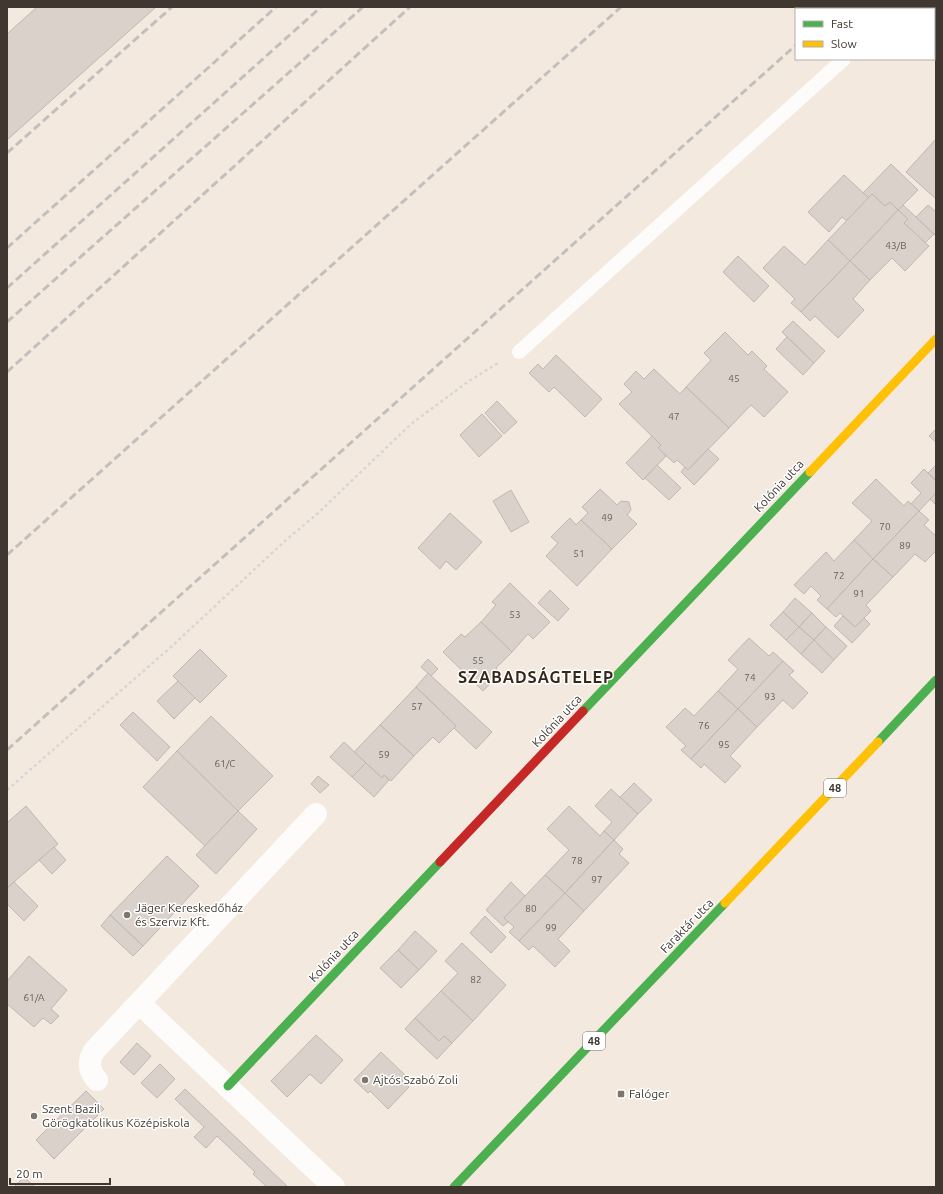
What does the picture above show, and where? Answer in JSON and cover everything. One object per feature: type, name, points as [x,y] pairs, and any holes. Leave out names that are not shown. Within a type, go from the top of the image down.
[{"type":"street","name":"Kolónia utca","points":[[228,1086],[936,339]]},
{"type":"street","name":"Faraktár utca","points":[[454,1187],[722,907],[936,680]]},
{"type":"street","points":[[97,1080],[90,1070],[90,1058],[94,1051],[316,814]]},
{"type":"street","points":[[138,1003],[334,1187]]},
{"type":"lane","points":[[519,352],[843,60]]},
{"type":"path","points":[[7,790],[171,647],[286,540],[316,515],[411,424],[469,381],[519,352]]},
{"type":"building","points":[[37,7],[156,7],[7,140],[7,34]]},
{"type":"building","points":[[936,139],[936,199],[906,172]]},
{"type":"building","points":[[891,164],[918,190],[898,210],[890,202],[885,206],[872,194],[869,198],[863,193]]},
{"type":"building","points":[[844,175],[869,198],[847,221],[842,217],[829,232],[808,212]]},
{"type":"building","points":[[872,194],[885,206],[890,202],[898,210],[850,261],[828,240]]},
{"type":"building","points":[[903,205],[934,234],[925,243],[904,223],[908,219],[898,210]]},
{"type":"building","points":[[928,205],[936,212],[936,236],[916,217]]},
{"type":"building","points":[[898,210],[908,219],[904,223],[929,246],[905,271],[892,258],[870,280],[850,261]]},
{"type":"building","points":[[828,240],[850,261],[801,312],[791,303],[795,299],[763,268],[784,246],[805,265]]},
{"type":"building","points":[[738,256],[769,286],[754,302],[723,272]]},
{"type":"building","points":[[850,261],[870,280],[853,299],[864,310],[838,338],[815,316],[810,321],[801,312]]},
{"type":"building","points":[[793,321],[825,351],[814,363],[782,332]]},
{"type":"building","points":[[725,332],[748,355],[752,351],[767,366],[764,369],[788,392],[764,417],[751,405],[729,428],[686,387],[711,360],[704,353]]},
{"type":"building","points":[[787,337],[814,363],[803,375],[776,349]]},
{"type":"building","points":[[556,355],[602,399],[585,417],[554,387],[549,392],[529,373],[538,364],[543,369]]},
{"type":"building","points":[[654,369],[680,394],[686,387],[729,428],[688,470],[677,460],[674,463],[658,448],[661,445],[619,404],[632,392],[624,384],[636,371],[644,379]]},
{"type":"building","points":[[497,401],[517,422],[504,434],[485,413]]},
{"type":"building","points":[[482,414],[502,436],[479,457],[460,435]]},
{"type":"building","points":[[936,429],[936,442],[929,436]]},
{"type":"building","points":[[652,436],[661,445],[658,448],[666,456],[643,480],[626,463]]},
{"type":"building","points":[[708,449],[719,459],[694,485],[681,472],[685,467],[688,470]]},
{"type":"building","points":[[657,465],[681,488],[669,500],[645,478]]},
{"type":"building","points":[[936,465],[936,478],[935,479],[928,473]]},
{"type":"building","points":[[924,469],[936,481],[936,493],[919,511],[911,504],[921,493],[911,483]]},
{"type":"building","points":[[876,479],[904,506],[908,501],[919,511],[873,559],[854,540],[872,521],[852,503]]},
{"type":"building","points":[[600,489],[617,505],[621,501],[629,502],[631,510],[627,515],[637,524],[612,549],[581,520],[588,513],[582,507]]},
{"type":"building","points":[[511,490],[529,522],[511,532],[493,501]]},
{"type":"building","points":[[936,493],[936,505],[930,499]]},
{"type":"building","points":[[919,511],[929,520],[924,525],[936,536],[936,551],[925,562],[915,554],[893,577],[873,559]]},
{"type":"building","points":[[450,513],[482,542],[456,570],[446,561],[440,569],[418,548]]},
{"type":"building","points":[[570,518],[576,525],[581,520],[612,549],[577,586],[546,556],[558,543],[551,537]]},
{"type":"building","points":[[854,540],[873,559],[827,609],[817,600],[821,596],[811,586],[804,594],[794,585],[826,552],[834,561]]},
{"type":"building","points":[[873,559],[893,577],[866,605],[871,611],[855,627],[840,613],[836,617],[827,609]]},
{"type":"building","points":[[510,583],[550,622],[533,639],[528,634],[512,652],[481,622],[496,605],[492,602]]},
{"type":"building","points":[[550,590],[569,609],[558,621],[538,603]]},
{"type":"building","points":[[795,598],[812,613],[799,627],[783,612]]},
{"type":"building","points":[[783,612],[799,627],[786,640],[770,625]]},
{"type":"building","points":[[812,613],[826,627],[814,640],[799,627]]},
{"type":"building","points":[[843,616],[855,627],[864,618],[870,624],[852,643],[834,626]]},
{"type":"building","points":[[481,622],[512,652],[496,668],[500,673],[483,691],[443,652],[461,634],[465,637]]},
{"type":"building","points":[[799,627],[814,640],[801,654],[786,640]]},
{"type":"building","points":[[826,627],[847,646],[834,660],[814,640]]},
{"type":"building","points":[[749,638],[769,656],[773,652],[783,661],[738,709],[718,691],[738,669],[728,660]]},
{"type":"building","points":[[814,640],[834,660],[822,673],[801,654]]},
{"type":"building","points":[[200,649],[227,676],[200,703],[173,676]]},
{"type":"building","points":[[428,659],[438,669],[431,676],[421,667]]},
{"type":"building","points":[[783,661],[794,671],[789,675],[808,693],[793,709],[783,700],[757,727],[738,709]]},
{"type":"building","points":[[428,673],[492,732],[476,749],[454,728],[456,726],[416,687]]},
{"type":"building","points":[[178,681],[195,698],[174,719],[157,701]]},
{"type":"building","points":[[416,687],[456,726],[439,743],[433,737],[414,756],[380,725]]},
{"type":"building","points":[[718,691],[738,709],[691,759],[681,750],[686,746],[666,727],[685,708],[694,716]]},
{"type":"building","points":[[738,709],[757,727],[730,756],[741,766],[725,783],[704,764],[701,768],[691,759]]},
{"type":"building","points":[[133,712],[170,747],[157,761],[120,725]]},
{"type":"building","points":[[211,716],[273,776],[238,811],[177,751]]},
{"type":"building","points":[[380,725],[414,756],[391,781],[384,775],[382,778],[354,752]]},
{"type":"building","points":[[344,742],[366,763],[352,777],[330,757]]},
{"type":"building","points":[[177,751],[238,811],[205,846],[143,787]]},
{"type":"building","points":[[366,763],[382,778],[384,775],[389,780],[374,797],[352,777]]},
{"type":"building","points":[[318,776],[329,785],[320,793],[311,784]]},
{"type":"building","points":[[634,783],[652,800],[638,814],[620,797]]},
{"type":"building","points":[[611,789],[638,814],[614,840],[604,831],[612,822],[595,806]]},
{"type":"building","points":[[26,806],[58,844],[7,888],[7,823]]},
{"type":"building","points":[[569,806],[600,836],[604,831],[614,840],[565,893],[545,875],[569,850],[547,829]]},
{"type":"building","points":[[238,811],[257,829],[216,874],[196,855]]},
{"type":"building","points":[[614,840],[623,849],[619,854],[629,863],[584,911],[565,893]]},
{"type":"building","points":[[54,847],[66,860],[52,874],[39,860]]},
{"type":"building","points":[[167,856],[199,886],[143,946],[110,915]]},
{"type":"building","points":[[545,875],[565,893],[519,941],[509,932],[514,927],[504,918]]},
{"type":"building","points":[[14,882],[38,906],[24,921],[7,904],[7,888]]},
{"type":"building","points":[[511,882],[525,896],[504,918],[508,922],[503,926],[486,910]]},
{"type":"building","points":[[565,893],[584,911],[558,939],[570,951],[555,967],[533,946],[529,950],[519,941]]},
{"type":"building","points":[[110,915],[143,946],[133,956],[101,926]]},
{"type":"building","points":[[485,916],[506,937],[491,953],[470,933]]},
{"type":"building","points":[[415,931],[437,951],[419,970],[398,950]]},
{"type":"building","points":[[462,943],[506,985],[473,1021],[441,991],[458,973],[445,961]]},
{"type":"building","points":[[398,950],[419,970],[401,988],[380,968]]},
{"type":"building","points":[[29,956],[67,990],[51,1009],[59,1016],[51,1024],[43,1018],[34,1027],[7,1004],[7,981]]},
{"type":"building","points":[[441,991],[473,1021],[452,1043],[444,1036],[439,1041],[415,1018]]},
{"type":"building","points":[[415,1018],[439,1041],[444,1036],[452,1043],[437,1059],[405,1029]]},
{"type":"building","points":[[316,1035],[343,1060],[321,1084],[310,1074],[287,1097],[271,1081]]},
{"type":"building","points":[[137,1043],[151,1056],[134,1075],[120,1062]]},
{"type":"building","points":[[381,1052],[406,1076],[402,1081],[409,1087],[388,1109],[370,1091],[368,1093],[354,1080]]},
{"type":"building","points":[[160,1064],[175,1079],[157,1098],[141,1083]]},
{"type":"building","points":[[185,1089],[288,1187],[267,1187],[253,1174],[255,1172],[217,1136],[206,1148],[194,1137],[204,1127],[175,1099]]},
{"type":"building","points":[[86,1091],[104,1109],[54,1159],[36,1140]]},
{"type":"building","points":[[24,1177],[35,1187],[14,1187]]},
{"type":"railway","points":[[7,153],[172,7]]},
{"type":"railway","points":[[7,248],[276,7]]},
{"type":"railway","points":[[7,288],[321,7]]},
{"type":"railway","points":[[7,322],[363,7]]},
{"type":"railway","points":[[7,372],[410,7]]},
{"type":"railway","points":[[7,555],[621,7]]},
{"type":"railway","points":[[7,750],[795,46]]},
{"type":"traffic: fast","points":[[583,711],[810,472]]},
{"type":"traffic: fast","points":[[878,742],[936,680]]},
{"type":"traffic: fast","points":[[228,1086],[440,862]]},
{"type":"traffic: fast","points":[[454,1187],[725,903]]},
{"type":"traffic: slow","points":[[810,472],[936,339]]},
{"type":"traffic: slow","points":[[725,903],[878,742]]},
{"type":"traffic: jam","points":[[440,862],[583,711]]},
{"type":"place","name":"Jäger Kereskedőház és Szerviz Kft.","points":[[127,915]]},
{"type":"place","name":"Ajtós Szabó Zoli","points":[[365,1080]]},
{"type":"place","name":"Falóger","points":[[621,1094]]},
{"type":"place","name":"Szent Bazil Görögkatolikus Középiskola","points":[[34,1116]]},
{"type":"district","name":"SZABADSÁGTELEP","points":[[536,677]]}]
